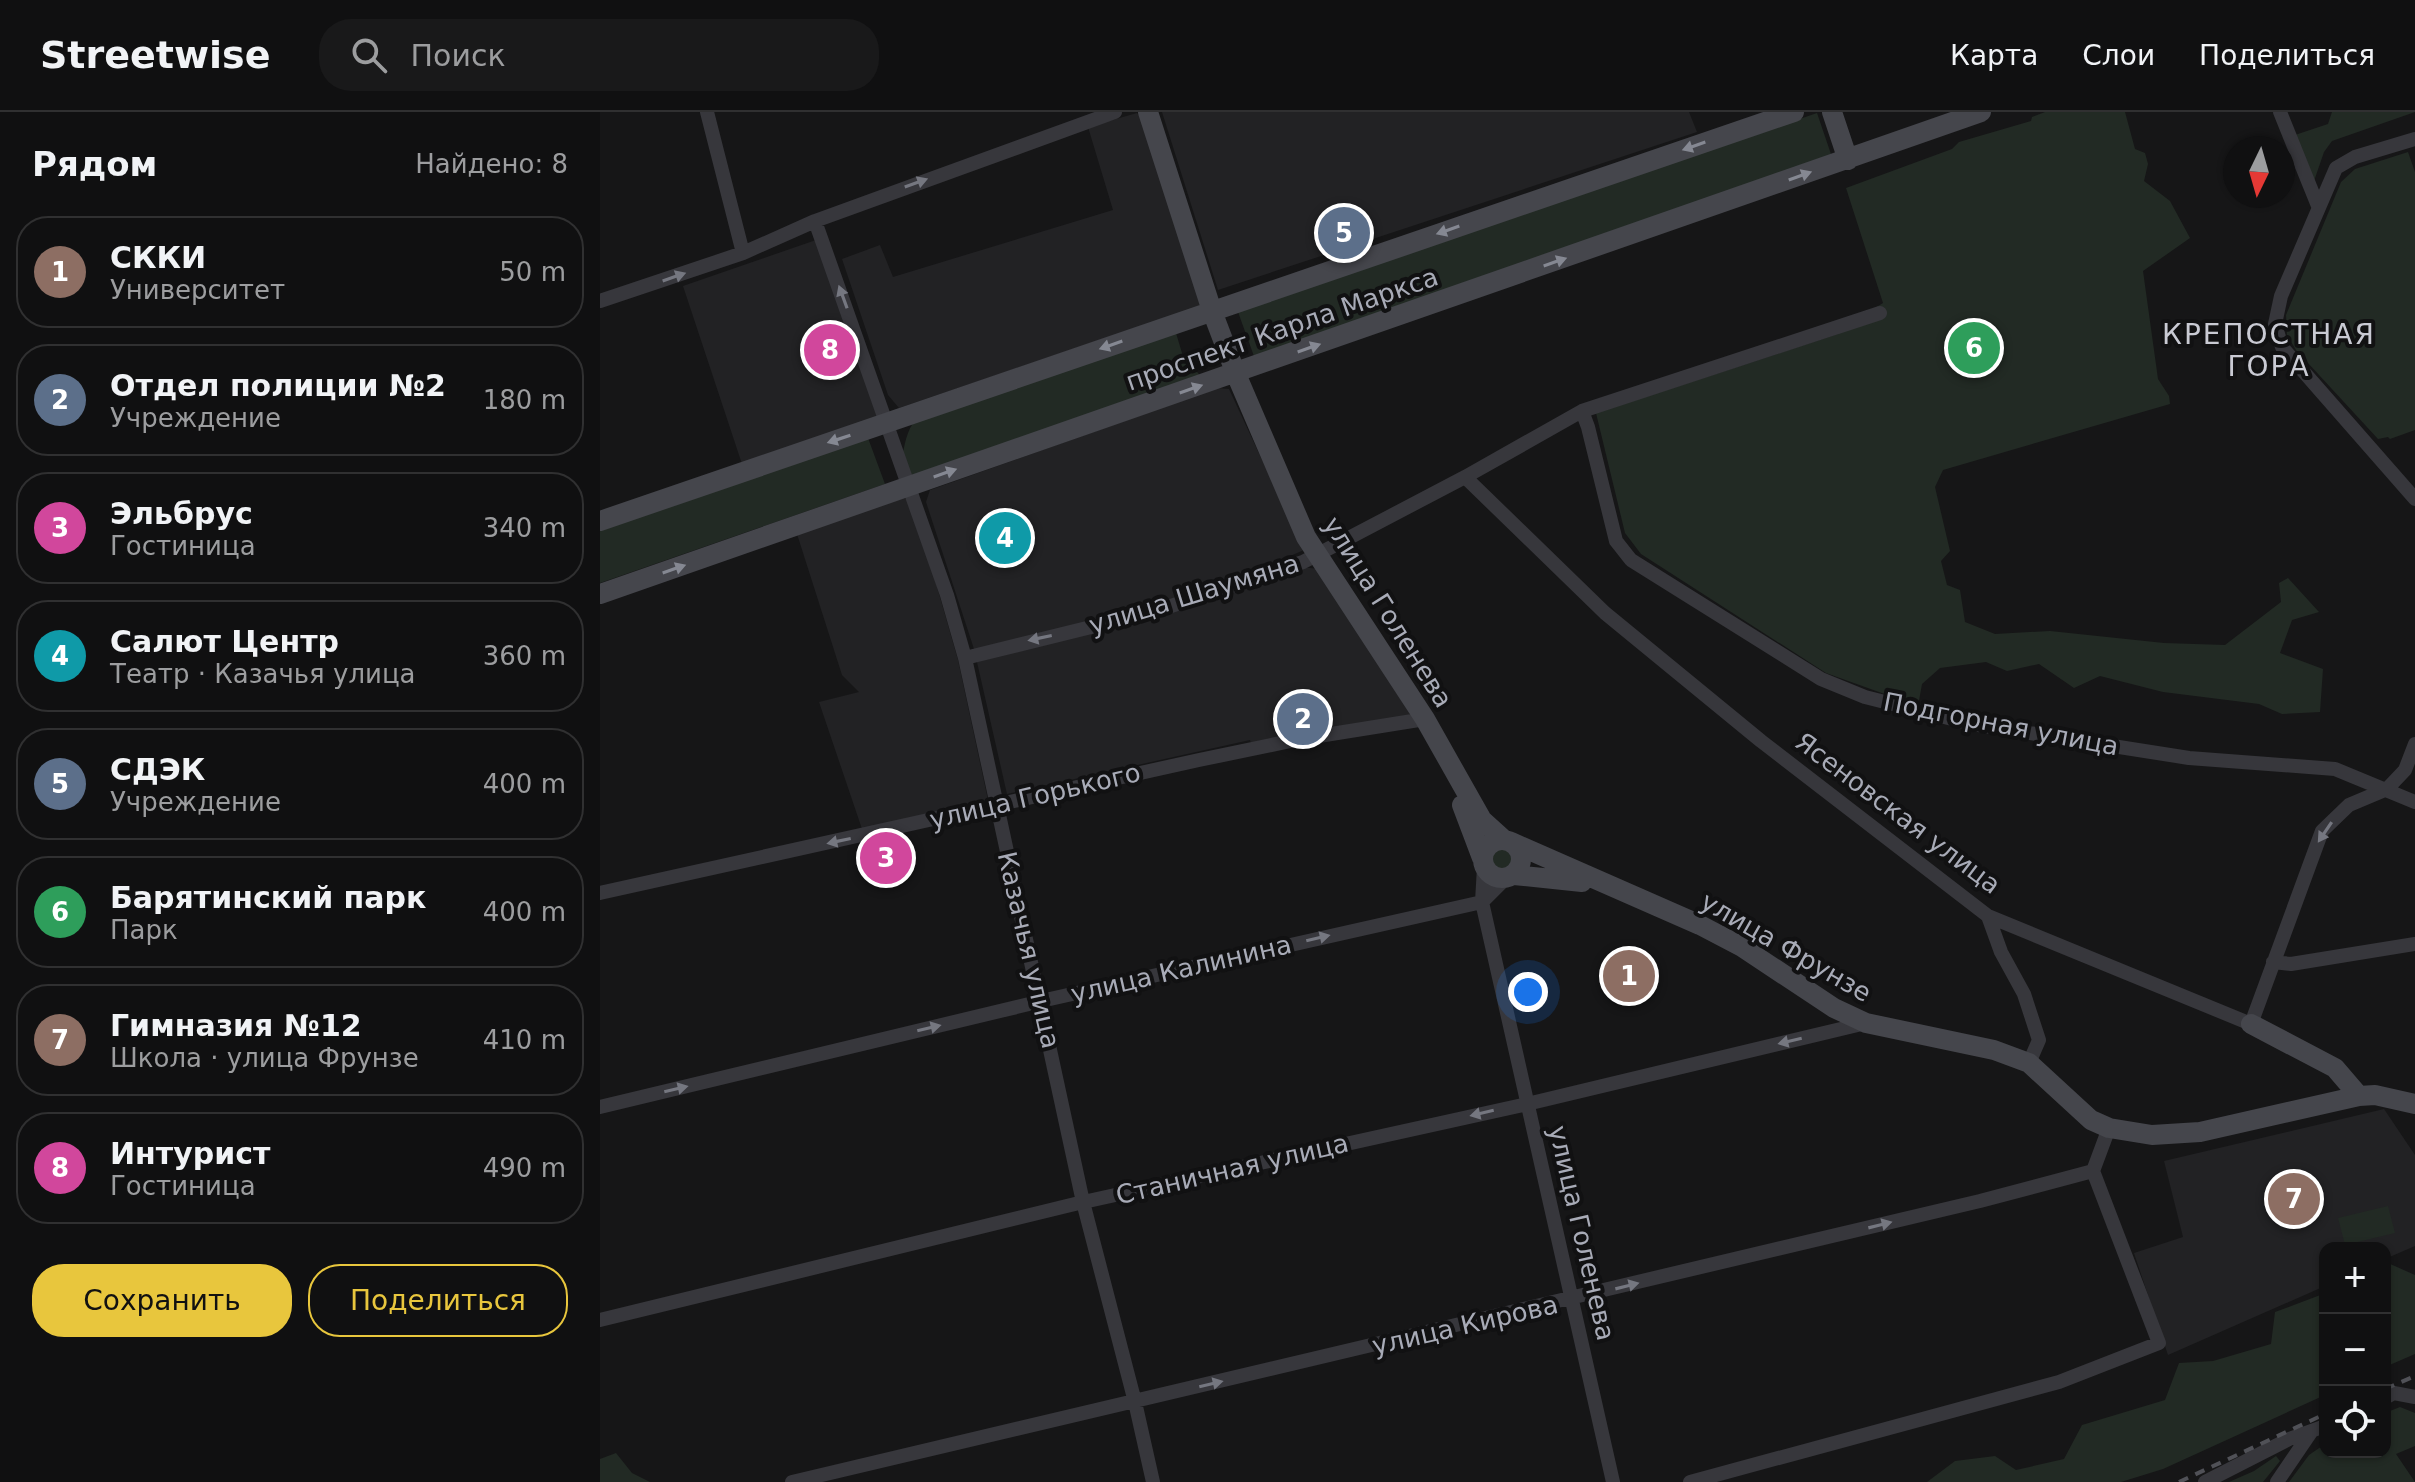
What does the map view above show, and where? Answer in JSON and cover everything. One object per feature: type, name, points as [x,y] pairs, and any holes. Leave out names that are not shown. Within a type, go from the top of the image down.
[{"type":"main road","name":"улица Голенева","points":[[1148,112],[1212,311],[1310,559],[1430,727],[1482,820],[1507,841]]},
{"type":"main road","name":"проспект Карла Маркса","points":[[600,521],[1794,112]]},
{"type":"main road","points":[[1832,112],[1848,160]]},
{"type":"main road","name":"проспект Карла Маркса","points":[[600,594],[1981,112]]},
{"type":"main road","name":"улица Голенева","points":[[1430,727],[1483,862]]},
{"type":"main road","points":[[1507,841],[1518,849],[1520,867],[1510,877],[1496,878],[1483,862],[1486,849],[1492,843],[1507,841]]},
{"type":"main road","name":"улица Фрунзе","points":[[1507,841],[1742,947],[1834,1008],[1866,1023],[1984,1047],[2029,1063],[2091,1120],[2109,1128],[2152,1135],[2200,1132],[2359,1096],[2375,1095],[2415,1104]]},
{"type":"main road","name":"улица Фрунзе","points":[[1510,877],[1582,882],[1628,895]]},
{"type":"main road","name":"Ясеновская улица","points":[[2251,1024],[2335,1068],[2359,1096]]},
{"type":"street","points":[[707,112],[743,253]]},
{"type":"street","points":[[600,301],[743,253],[815,221],[1115,112]]},
{"type":"street","points":[[2280,112],[2318,206]]},
{"type":"street","points":[[2415,139],[2343,162],[2329,178],[2276,313],[2276,334],[2282,347],[2415,499]]},
{"type":"street","name":"Казачья улица","points":[[815,221],[888,423],[947,595],[965,658],[1083,1202],[1153,1482]]},
{"type":"street","name":"улица Шаумяна","points":[[965,658],[1156,611],[1310,559],[1582,411],[1880,313]]},
{"type":"street","name":"Подгорная улица","points":[[1582,411],[1616,541],[1631,560],[1833,685],[1865,697],[1972,724],[2189,758],[2335,769],[2387,789],[2406,801],[2415,802]]},
{"type":"street","name":"Ясеновская улица","points":[[1465,477],[1605,613],[1761,741],[1988,916],[2251,1024]]},
{"type":"street","name":"улица Горького","points":[[600,893],[1300,739],[1430,727]]},
{"type":"street","points":[[2251,1024],[2322,831],[2349,805],[2387,789],[2405,770],[2415,744]]},
{"type":"street","name":"улица Голенева","points":[[1483,862],[1482,902],[1613,1482]]},
{"type":"street","points":[[1482,902],[1510,877]]},
{"type":"street","name":"улица Калинина","points":[[600,1107],[1041,1001],[1482,902]]},
{"type":"street","points":[[1988,916],[2001,952],[2024,994],[2039,1040],[2029,1063]]},
{"type":"street","points":[[2273,962],[2291,964],[2415,944]]},
{"type":"street","name":"Станичная улица","points":[[600,1320],[1083,1202],[1527,1104],[1866,1023]]},
{"type":"street","points":[[1690,1482],[2059,1382],[2159,1343],[2093,1171],[2109,1128]]},
{"type":"street","name":"улица Кирова","points":[[792,1482],[1570,1300],[2093,1171]]},
{"type":"street","points":[[2391,1395],[2415,1397]]},
{"type":"street","points":[[2205,1482],[2289,1439],[2319,1429]]},
{"type":"street","points":[[2277,1482],[2311,1432]]},
{"type":"shaded area","points":[[1162,112],[1689,112],[1697,132],[1218,290]]},
{"type":"shaded area","points":[[2045,112],[2125,112],[2135,149],[2145,153],[2148,164],[2144,181],[2170,201],[2190,238],[2143,271],[2158,379],[2169,396],[2170,404],[1943,470],[1935,487],[1950,551],[1941,561],[1947,585],[1960,590],[1965,622],[1995,634],[2050,631],[2164,643],[2225,645],[2281,602],[2279,583],[2288,578],[2319,612],[2292,620],[2280,653],[2323,669],[2320,712],[2282,714],[2259,704],[2163,692],[2100,676],[2074,688],[2039,664],[2007,671],[1986,662],[1940,668],[1922,684],[1918,706],[1826,673],[1641,554],[1625,533],[1596,413],[1838,334],[1883,303],[1846,188],[1952,149],[1959,142],[2031,121],[2032,117]]},
{"type":"shaded area","points":[[2332,112],[2415,112],[2332,141],[2324,152],[2313,184],[2295,135],[2328,124]]},
{"type":"shaded area","points":[[1137,113],[1145,122],[1200,284],[1200,306],[899,408],[888,395],[842,259],[880,245],[893,277],[1113,210],[1088,127]]},
{"type":"shaded area","points":[[1817,113],[1833,160],[1255,359],[1238,312]]},
{"type":"shaded area","points":[[2408,152],[2415,172],[2415,430],[2390,439],[2378,439],[2296,350],[2287,335],[2286,315],[2341,182],[2355,169]]},
{"type":"shaded area","points":[[816,240],[878,419],[742,464],[683,286]]},
{"type":"shaded area","points":[[1176,333],[1185,363],[1202,378],[917,481],[899,466],[913,423]]},
{"type":"shaded area","points":[[1217,388],[1229,389],[1304,550],[1217,588],[1301,567],[1319,569],[1410,714],[1407,717],[1251,743],[1250,740],[1007,794],[974,649],[926,502],[930,490]]},
{"type":"shaded area","points":[[868,438],[885,484],[600,583],[600,530]]},
{"type":"shaded area","points":[[904,498],[911,501],[915,510],[958,660],[988,800],[862,829],[819,702],[859,692],[842,675],[797,534]]},
{"type":"shaded area","points":[[1501,846],[1511,850],[1515,860],[1511,870],[1501,874],[1491,870],[1487,860],[1491,850]]},
{"type":"shaded area","points":[[2384,1109],[2415,1155],[2415,1246],[2391,1256],[2391,1242],[2319,1242],[2319,1289],[2168,1355],[2134,1253],[2183,1237],[2164,1161]]},
{"type":"shaded area","points":[[2388,1206],[2395,1233],[2344,1242],[2338,1218]]},
{"type":"shaded area","points":[[2391,1264],[2415,1275],[2415,1354],[2391,1364]]},
{"type":"shaded area","points":[[2319,1296],[2319,1398],[2163,1469],[2121,1482],[1927,1482],[1955,1461],[1995,1456],[2016,1470],[2064,1459],[2082,1425],[2165,1400],[2179,1363],[2213,1361],[2271,1344],[2275,1312]]},
{"type":"shaded area","points":[[2400,1407],[2415,1413],[2415,1446],[2396,1454],[2415,1482],[2289,1482],[2309,1455],[2319,1448],[2319,1458],[2391,1458],[2391,1411]]},
{"type":"shaded area","points":[[616,1453],[632,1473],[650,1482],[600,1482],[600,1459]]},
{"type":"shaded area","points":[[2276,1456],[2280,1461],[2263,1482],[2229,1482],[2254,1471]]},
{"type":"railway","points":[[2391,1386],[2415,1376]]},
{"type":"railway","points":[[2179,1482],[2319,1417]]},
{"type":"place","name":"СДЭК","points":[[1344,233]]},
{"type":"place","name":"Барятинский парк","points":[[1974,348]]},
{"type":"place","name":"Интурист","points":[[830,350]]},
{"type":"place","name":"Салют Центр","points":[[1005,538]]},
{"type":"place","name":"Отдел полиции №2","points":[[1303,719]]},
{"type":"place","name":"Эльбрус","points":[[886,858]]},
{"type":"place","name":"СККИ","points":[[1629,976]]},
{"type":"place","name":"Гимназия №12","points":[[2294,1199]]},
{"type":"district","name":"КРЕПОСТНАЯ ГОРА","points":[[2269,350]]}]
